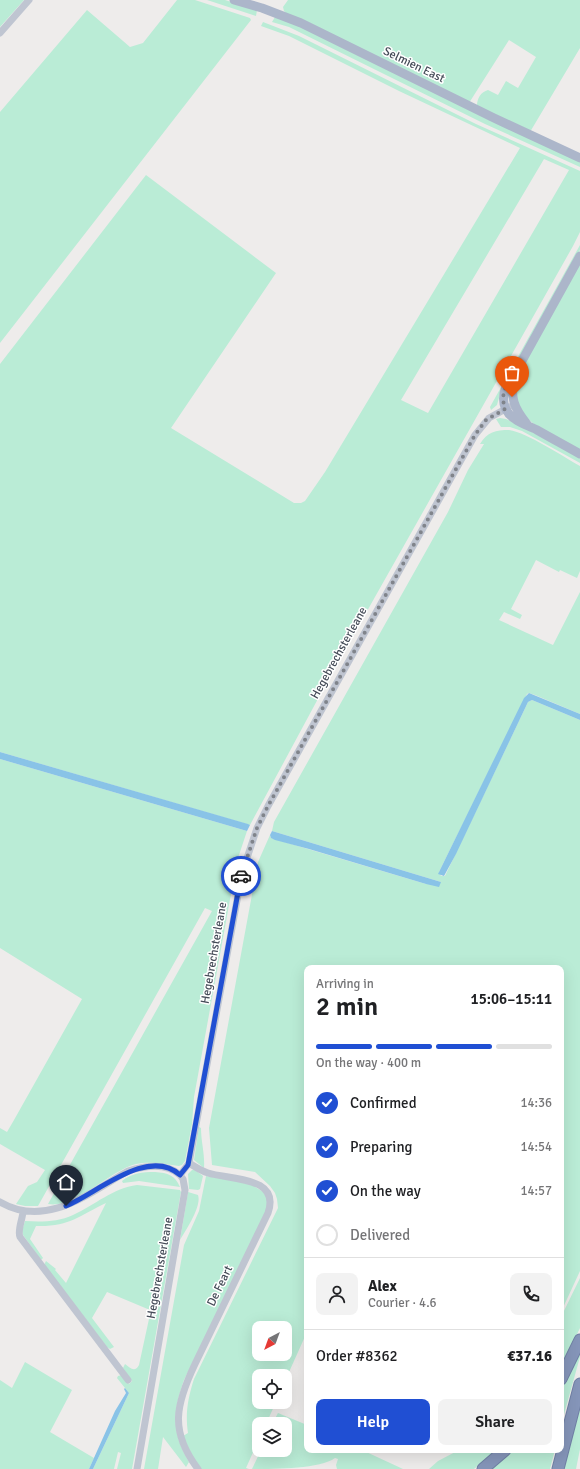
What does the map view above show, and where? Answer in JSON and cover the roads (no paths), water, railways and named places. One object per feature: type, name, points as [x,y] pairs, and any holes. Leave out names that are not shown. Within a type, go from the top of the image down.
[{"type":"highway","points":[[564,1373],[580,1340]]},
{"type":"highway","points":[[564,1446],[580,1384]]},
{"type":"highway","points":[[483,1469],[502,1453]]},
{"type":"highway","points":[[558,1469],[562,1453]]},
{"type":"main road","name":"Selmien East","points":[[234,0],[262,8],[301,23],[500,121],[580,158]]},
{"type":"main road","points":[[580,256],[513,377],[506,386],[503,398],[505,409],[514,419],[527,424],[580,454]]},
{"type":"main road","points":[[513,377],[512,393],[514,405],[527,424]]},
{"type":"street","points":[[0,33],[29,0]]},
{"type":"street","name":"Hegebrechsterleane","points":[[137,1469],[185,1190],[183,1179],[180,1175],[189,1163],[235,906],[245,862],[257,828],[475,435],[486,420],[514,405]]},
{"type":"street","name":"De Feart","points":[[189,1163],[209,1174],[257,1183],[266,1190],[270,1200],[268,1213],[192,1370],[180,1399],[178,1419],[181,1437],[188,1455],[198,1469]]},
{"type":"street","points":[[0,1202],[23,1211],[43,1211],[66,1206],[76,1202],[128,1171],[142,1167],[158,1166],[177,1172],[180,1175]]},
{"type":"street","points":[[23,1211],[22,1220],[18,1231],[20,1237],[128,1380]]},
{"type":"water","points":[[529,693],[580,714],[580,720],[532,700],[528,702],[456,854],[444,876],[438,874],[524,698]]},
{"type":"water","points":[[0,752],[250,825],[247,831],[0,759]]},
{"type":"water","points":[[272,831],[441,882],[439,887],[426,884],[275,840],[271,838],[270,835]]},
{"type":"water","points":[[125,1388],[129,1393],[93,1469],[89,1469],[115,1411],[126,1393]]}]
